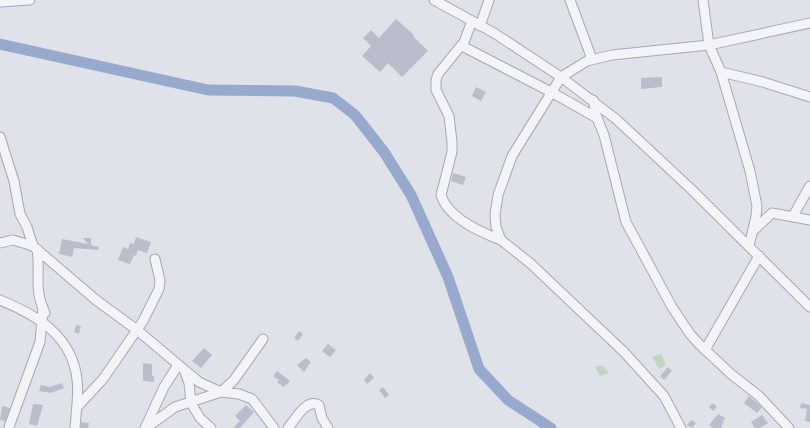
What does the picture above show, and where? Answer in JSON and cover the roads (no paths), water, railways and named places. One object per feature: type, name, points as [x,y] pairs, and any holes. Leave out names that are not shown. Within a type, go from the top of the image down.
[{"type":"street","points":[[0,2],[30,0]]},
{"type":"street","points":[[434,0],[476,23],[561,77],[593,100],[616,119],[810,307]]},
{"type":"street","points":[[489,0],[462,46],[438,74],[436,80],[436,90],[449,116],[452,142],[452,152],[441,195],[447,205],[471,227],[501,240],[530,262],[624,352],[664,396],[681,428]]},
{"type":"street","points":[[570,0],[592,59]]},
{"type":"street","points":[[576,13],[579,0]]},
{"type":"street","points":[[703,0],[709,46],[721,72],[750,171],[757,206],[753,231],[748,246]]},
{"type":"street","points":[[501,240],[496,227],[496,203],[512,156],[553,93],[561,77],[592,59],[709,46],[810,23]]},
{"type":"street","points":[[462,46],[553,93],[597,118]]},
{"type":"street","points":[[721,72],[763,82],[810,97]]},
{"type":"street","points":[[593,100],[597,118],[604,135],[628,227],[672,307],[690,334],[705,350],[759,396],[789,428]]},
{"type":"street","points":[[0,137],[14,181],[20,214],[35,248],[36,278],[43,309],[59,335],[75,370],[77,379],[75,428]]},
{"type":"street","points":[[793,216],[810,186]]},
{"type":"street","points":[[757,206],[772,213],[810,220]]},
{"type":"street","points":[[753,231],[772,213]]},
{"type":"street","points":[[0,243],[13,240],[35,248],[96,300],[137,330],[199,382],[220,392],[239,394],[252,399],[274,428]]},
{"type":"street","points":[[705,350],[759,256]]},
{"type":"street","points":[[77,407],[102,379],[143,321],[159,289],[160,280],[155,259]]},
{"type":"street","points":[[0,300],[41,321],[59,335]]},
{"type":"street","points":[[0,425],[12,427],[40,342],[43,309]]},
{"type":"street","points":[[146,428],[175,407],[191,403],[220,392],[234,380],[263,339]]},
{"type":"street","points":[[181,367],[189,383],[191,403],[200,418],[211,428]]},
{"type":"street","points":[[146,428],[164,388],[181,367]]},
{"type":"street","points":[[288,428],[302,410],[316,403],[328,428]]},
{"type":"waterway","points":[[0,44],[208,90],[295,91],[333,98],[355,115],[384,152],[411,195],[448,277],[479,369],[508,400],[551,428]]}]
